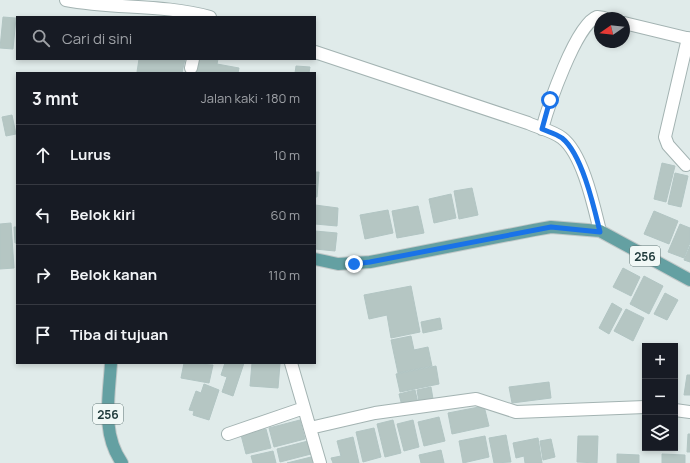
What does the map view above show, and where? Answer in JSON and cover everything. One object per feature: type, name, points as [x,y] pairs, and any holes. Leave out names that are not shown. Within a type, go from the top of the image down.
[{"type":"main road","name":"256","points":[[316,260],[338,264],[370,262],[551,227],[600,232],[690,280]]},
{"type":"main road","name":"256","points":[[111,364],[108,397],[108,426],[110,440],[116,455],[122,463]]},
{"type":"street","points":[[66,0],[89,4],[160,8],[198,15]]},
{"type":"street","points":[[542,129],[558,82],[587,24],[594,19]]},
{"type":"street","points":[[630,24],[689,38],[665,138],[668,145],[686,165]]},
{"type":"street","points":[[316,52],[542,129],[560,137],[570,148],[590,191],[600,232]]},
{"type":"street","points":[[290,364],[320,463]]},
{"type":"street","points":[[310,428],[375,413],[476,399],[516,412],[642,407]]},
{"type":"street","points":[[228,434],[304,408]]},
{"type":"street","points":[[678,410],[690,412]]},
{"type":"building","points":[[3,17],[16,18],[13,49],[0,48]]},
{"type":"building","points":[[139,60],[185,60],[182,72],[137,72]]},
{"type":"building","points":[[196,60],[218,60],[217,64],[239,68],[238,72],[194,72]]},
{"type":"building","points":[[296,66],[310,67],[309,72],[295,72]]},
{"type":"building","points":[[12,115],[16,134],[6,136],[2,117]]},
{"type":"building","points":[[662,163],[675,166],[666,202],[654,199]]},
{"type":"building","points":[[316,172],[319,172],[317,197]]},
{"type":"building","points":[[675,173],[688,176],[681,207],[668,204]]},
{"type":"building","points":[[472,188],[478,215],[459,219],[454,191]]},
{"type":"building","points":[[451,194],[456,218],[434,223],[429,199]]},
{"type":"building","points":[[316,205],[338,208],[337,226],[316,224]]},
{"type":"building","points":[[418,206],[424,233],[397,238],[392,211]]},
{"type":"building","points":[[388,210],[393,233],[365,239],[360,215]]},
{"type":"building","points":[[654,211],[678,221],[669,244],[644,234]]},
{"type":"building","points":[[11,223],[14,268],[0,269],[0,224]]},
{"type":"building","points":[[680,224],[690,228],[690,243],[684,258],[668,252]]},
{"type":"building","points":[[14,227],[16,227],[16,243]]},
{"type":"building","points":[[316,231],[337,233],[335,251],[316,249]]},
{"type":"building","points":[[690,246],[690,262],[684,260]]},
{"type":"building","points":[[623,268],[640,277],[631,296],[613,287]]},
{"type":"building","points":[[644,276],[663,286],[649,314],[630,304]]},
{"type":"building","points":[[411,286],[420,332],[391,338],[387,315],[369,319],[364,295]]},
{"type":"building","points":[[665,293],[678,300],[667,320],[654,314]]},
{"type":"building","points":[[612,303],[622,309],[609,334],[599,328]]},
{"type":"building","points":[[626,309],[644,318],[633,341],[614,331]]},
{"type":"building","points":[[440,318],[442,329],[423,333],[421,322]]},
{"type":"building","points":[[411,336],[414,350],[428,347],[432,366],[398,373],[391,340]]},
{"type":"building","points":[[184,364],[213,365],[209,383],[181,378]]},
{"type":"building","points":[[225,364],[244,364],[233,396],[222,392],[227,377],[221,375]]},
{"type":"building","points":[[252,364],[280,364],[278,388],[250,386]]},
{"type":"building","points":[[436,366],[439,384],[400,392],[396,374]]},
{"type":"building","points":[[687,375],[690,375],[690,395],[684,395]]},
{"type":"building","points":[[549,382],[551,398],[512,403],[509,387]]},
{"type":"building","points":[[204,384],[219,390],[209,420],[193,415],[194,411],[189,410],[196,391],[201,393]]},
{"type":"building","points":[[431,387],[433,399],[419,402],[417,390]]},
{"type":"building","points":[[415,390],[418,403],[402,406],[399,394]]},
{"type":"building","points":[[484,406],[489,426],[452,434],[448,413]]},
{"type":"building","points":[[439,417],[445,441],[424,446],[418,422]]},
{"type":"building","points":[[300,420],[305,439],[274,447],[269,428]]},
{"type":"building","points":[[393,420],[401,453],[385,457],[377,424]]},
{"type":"building","points":[[413,420],[419,447],[404,451],[397,424]]},
{"type":"building","points":[[374,428],[381,457],[363,462],[356,432]]},
{"type":"building","points":[[266,429],[271,448],[246,454],[241,435]]},
{"type":"building","points":[[688,434],[690,434],[690,452],[687,452]]},
{"type":"building","points":[[506,435],[511,462],[494,463],[489,438]]},
{"type":"building","points":[[485,436],[489,457],[463,463],[459,441]]},
{"type":"building","points":[[578,436],[598,436],[597,463],[577,462]]},
{"type":"building","points":[[353,437],[359,463],[333,463],[331,458],[341,456],[337,441]]},
{"type":"building","points":[[538,438],[542,463],[525,463],[524,456],[516,458],[513,443]]},
{"type":"building","points":[[551,439],[555,457],[543,460],[540,441]]},
{"type":"building","points":[[308,441],[311,454],[280,462],[277,449]]},
{"type":"building","points":[[441,450],[444,463],[421,463],[419,455]]},
{"type":"building","points":[[273,451],[276,463],[253,463],[251,456]]},
{"type":"building","points":[[617,454],[639,455],[639,463],[617,463]]},
{"type":"building","points":[[662,454],[685,455],[685,463],[662,463]]},
{"type":"building","points":[[311,457],[313,463],[287,463]]},
{"type":"route","points":[[354,264],[551,227],[600,232],[590,191],[584,175],[570,148],[563,139],[542,129],[550,100]]}]
